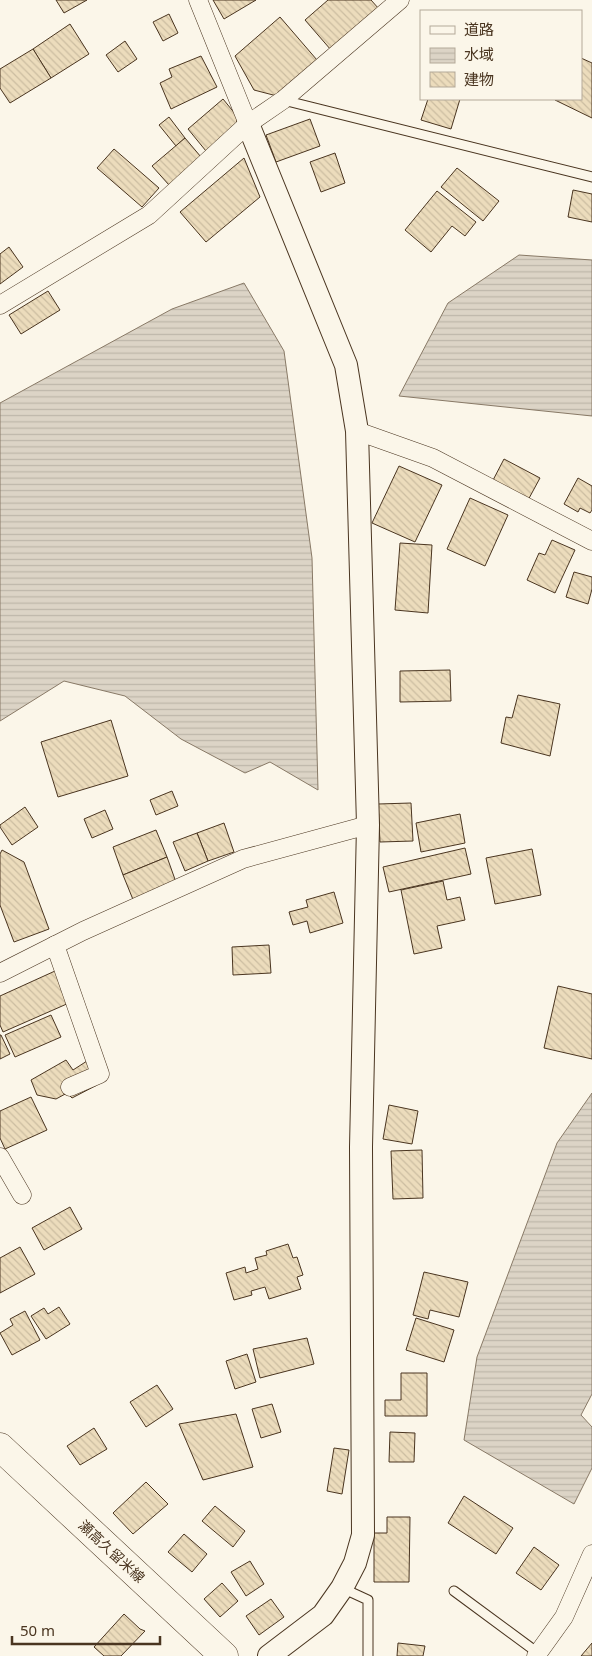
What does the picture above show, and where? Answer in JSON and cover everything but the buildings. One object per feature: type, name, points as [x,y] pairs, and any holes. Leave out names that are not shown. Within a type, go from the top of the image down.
[{"type":"main road","name":"瀬高久留米線","points":[[0,1447],[224,1656]]},
{"type":"street","points":[[198,0],[346,365],[358,431],[368,825],[360,1146],[363,1535],[355,1563],[342,1588],[323,1615],[270,1656]]},
{"type":"street","points":[[0,305],[149,215],[248,124],[283,100],[400,0]]},
{"type":"street","points":[[358,431],[433,458],[592,541]]},
{"type":"street","points":[[0,973],[83,931],[243,859],[368,825]]},
{"type":"street","points":[[55,945],[100,1074],[70,1087]]},
{"type":"street","points":[[0,1157],[22,1194]]},
{"type":"street","points":[[537,1655],[564,1617],[592,1554]]},
{"type":"lane","points":[[283,100],[592,177]]},
{"type":"lane","points":[[342,1588],[368,1600],[368,1656]]},
{"type":"lane","points":[[454,1591],[537,1655]]},
{"type":"water","points":[[519,255],[592,260],[592,416],[399,396],[448,303]]},
{"type":"water","points":[[244,283],[284,351],[312,558],[318,790],[270,762],[245,773],[181,739],[125,696],[64,681],[0,721],[0,403],[172,309]]},
{"type":"water","points":[[592,1093],[592,1394],[581,1415],[592,1427],[592,1468],[574,1504],[464,1440],[477,1357],[557,1143]]}]
